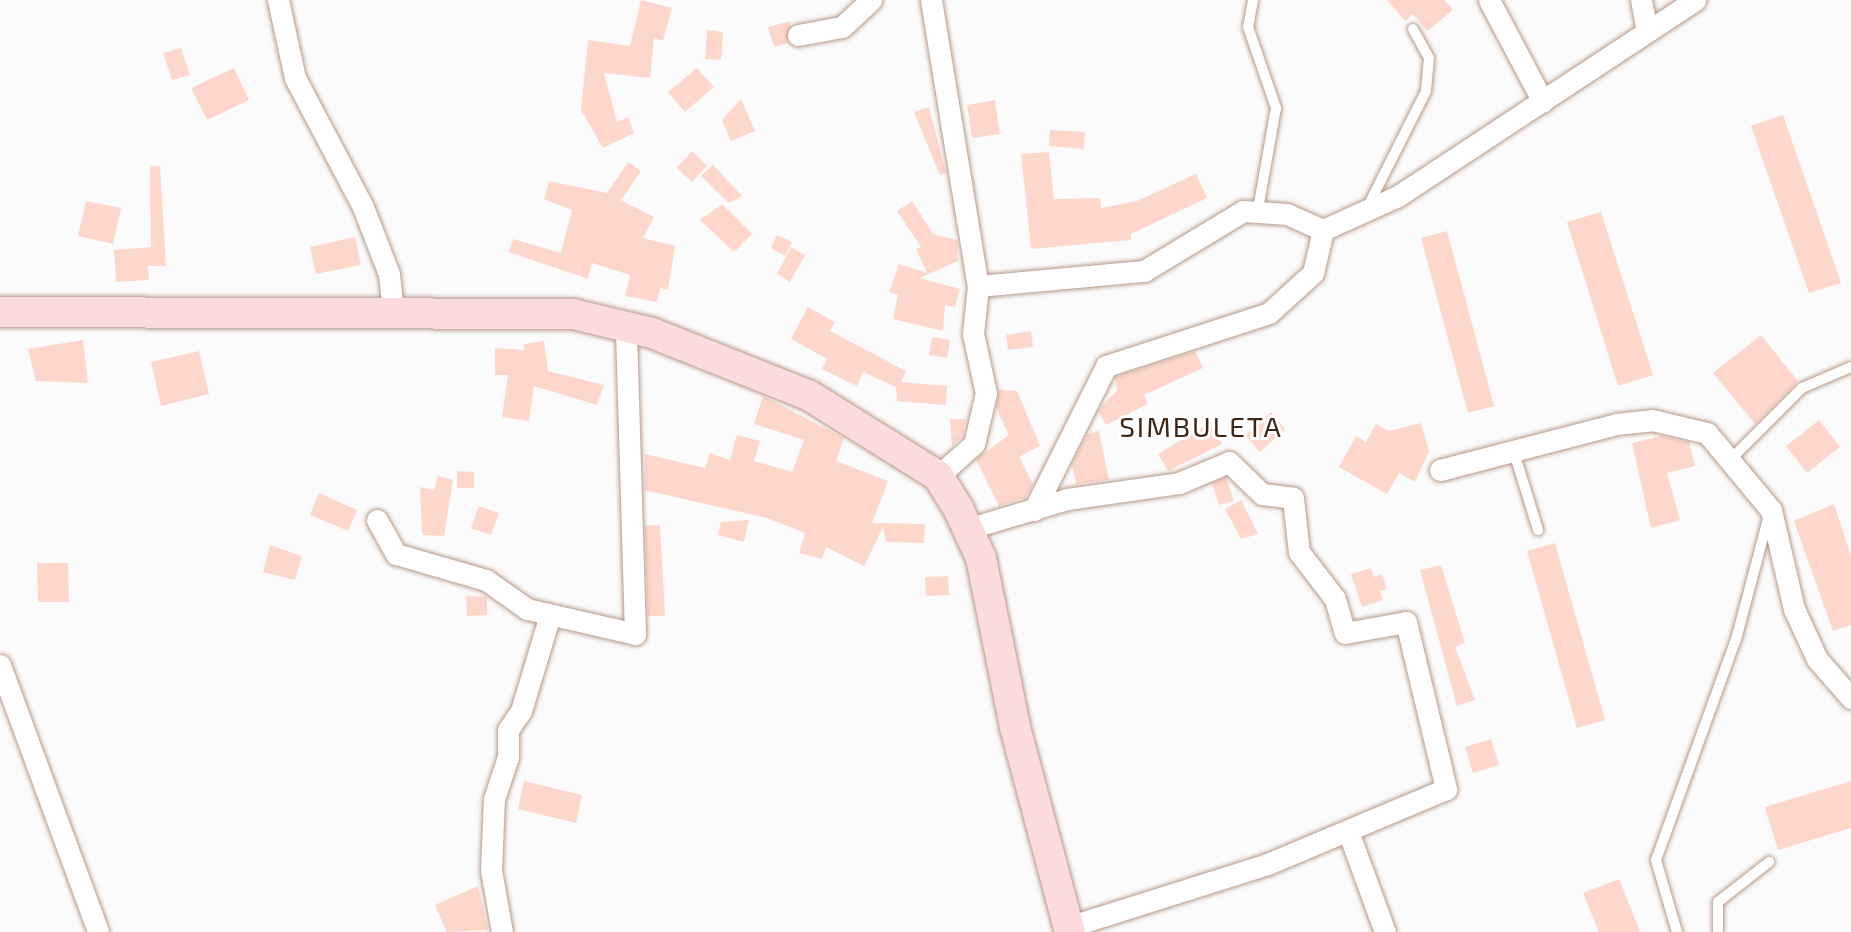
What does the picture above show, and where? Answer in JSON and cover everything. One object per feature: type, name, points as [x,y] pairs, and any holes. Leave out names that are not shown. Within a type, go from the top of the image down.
[{"type":"street","points":[[278,0],[295,78],[363,207],[389,274],[393,312]]},
{"type":"street","points":[[799,35],[842,27],[871,0]]},
{"type":"street","points":[[931,0],[978,286],[973,334],[986,393],[974,443],[938,476]]},
{"type":"street","points":[[1489,0],[1543,102]]},
{"type":"street","points":[[1641,0],[1647,30]]},
{"type":"street","points":[[978,286],[1091,271],[1144,271],[1175,248],[1258,209],[1323,230],[1365,212],[1543,102],[1695,0]]},
{"type":"street","points":[[1034,510],[1106,366],[1269,313],[1313,273],[1323,230]]},
{"type":"street","points":[[0,312],[127,317],[549,312],[652,333],[810,396],[938,476],[967,529],[981,558],[1014,727],[1069,930],[1268,864],[1446,789],[1406,622],[1345,633],[1335,600],[1299,552],[1293,498],[1262,494],[1228,462],[1179,483],[1034,510],[967,529]]},
{"type":"street","points":[[377,520],[396,554],[486,580],[517,604],[550,615],[629,635],[638,631],[626,329]]},
{"type":"street","points":[[1440,470],[1513,449],[1652,420],[1707,433],[1771,510],[1794,609],[1817,659],[1851,698]]},
{"type":"street","points":[[502,932],[491,870],[494,799],[508,757],[508,730],[521,711],[550,615]]},
{"type":"street","points":[[0,665],[98,932]]},
{"type":"street","points":[[1348,831],[1385,932]]},
{"type":"lane","points":[[1253,0],[1248,27],[1276,108],[1258,209]]},
{"type":"lane","points":[[1365,212],[1426,91],[1429,58],[1413,29]]},
{"type":"lane","points":[[1731,459],[1802,388],[1851,367]]},
{"type":"lane","points":[[1513,449],[1538,530]]},
{"type":"lane","points":[[1677,932],[1656,860],[1737,636],[1771,510]]},
{"type":"lane","points":[[1718,932],[1718,902],[1769,862]]},
{"type":"building","points":[[641,0],[672,8],[663,41],[654,38],[650,78],[604,73],[617,122],[628,117],[634,133],[603,148],[581,110],[588,40],[630,46]]},
{"type":"building","points":[[1387,0],[1445,0],[1453,10],[1427,31],[1413,14],[1405,21]]},
{"type":"building","points":[[791,21],[788,43],[774,47],[768,27]]},
{"type":"building","points":[[707,30],[723,32],[721,60],[705,59]]},
{"type":"building","points":[[181,48],[190,75],[172,80],[163,53]]},
{"type":"building","points":[[234,68],[249,100],[207,120],[191,88]]},
{"type":"building","points":[[697,68],[714,87],[685,112],[668,92]]},
{"type":"building","points":[[741,99],[755,131],[731,141],[722,120]]},
{"type":"building","points":[[995,100],[1000,134],[972,138],[967,105]]},
{"type":"building","points":[[929,107],[946,173],[940,175],[914,112]]},
{"type":"building","points":[[1783,115],[1841,283],[1809,293],[1751,126]]},
{"type":"building","points":[[1050,130],[1085,132],[1084,149],[1049,146]]},
{"type":"building","points":[[692,151],[707,166],[692,182],[677,168]]},
{"type":"building","points":[[1049,152],[1054,199],[1100,198],[1101,208],[1137,201],[1196,174],[1207,198],[1131,234],[1131,240],[1031,249],[1021,154]]},
{"type":"building","points":[[628,162],[641,171],[621,200],[654,217],[643,238],[675,246],[668,290],[660,288],[657,302],[625,296],[630,275],[592,263],[588,279],[509,252],[513,239],[561,253],[572,210],[544,199],[549,181],[607,193]]},
{"type":"building","points":[[713,165],[742,196],[729,203],[701,176]]},
{"type":"building","points":[[160,166],[166,266],[148,266],[149,280],[116,282],[114,250],[151,247],[150,167]]},
{"type":"building","points":[[86,201],[121,208],[113,244],[78,236]]},
{"type":"building","points":[[912,201],[933,234],[957,240],[958,261],[920,278],[960,289],[955,307],[945,305],[943,331],[893,319],[898,295],[889,292],[899,264],[927,273],[916,249],[921,247],[897,211]]},
{"type":"building","points":[[722,204],[752,234],[734,252],[700,220]]},
{"type":"building","points":[[1601,212],[1653,375],[1618,386],[1567,222]]},
{"type":"building","points":[[1447,231],[1494,406],[1468,413],[1421,238]]},
{"type":"building","points":[[777,235],[792,242],[785,256],[771,248]]},
{"type":"building","points":[[355,237],[361,265],[316,274],[310,247]]},
{"type":"building","points":[[791,247],[805,255],[790,282],[777,274]]},
{"type":"building","points":[[808,307],[835,322],[830,331],[906,371],[901,382],[947,386],[946,405],[897,401],[896,387],[863,372],[857,386],[822,369],[827,359],[791,339]]},
{"type":"building","points":[[1031,331],[1033,347],[1008,350],[1006,335]]},
{"type":"building","points":[[1761,335],[1798,381],[1755,424],[1713,373]]},
{"type":"building","points":[[932,337],[950,340],[947,358],[929,355]]},
{"type":"building","points":[[83,340],[88,383],[36,381],[28,349]]},
{"type":"building","points":[[544,341],[548,371],[604,385],[597,405],[534,386],[529,421],[502,417],[508,375],[495,375],[495,348],[524,350],[524,344]]},
{"type":"building","points":[[199,351],[209,394],[161,406],[151,362]]},
{"type":"building","points":[[1195,351],[1203,368],[1144,395],[1148,404],[1106,425],[1098,411],[1117,390],[1115,377]]},
{"type":"building","points":[[999,390],[1017,391],[1040,446],[1019,457],[1033,484],[1025,498],[999,506],[976,459],[1009,435],[996,408]]},
{"type":"building","points":[[763,396],[844,438],[836,461],[888,481],[872,523],[925,524],[924,543],[886,542],[883,527],[864,566],[826,547],[822,559],[799,553],[805,533],[767,518],[644,490],[645,454],[705,468],[710,453],[730,460],[737,435],[760,441],[754,461],[792,472],[804,440],[754,424]]},
{"type":"building","points":[[1271,412],[1285,429],[1260,452],[1245,435]]},
{"type":"building","points":[[950,419],[966,419],[962,437],[952,446]]},
{"type":"building","points":[[1819,420],[1840,447],[1807,473],[1786,446]]},
{"type":"building","points":[[1210,423],[1222,444],[1168,471],[1158,454]]},
{"type":"building","points":[[1421,423],[1429,451],[1415,482],[1399,473],[1387,494],[1339,467],[1356,436],[1366,442],[1376,424],[1389,431]]},
{"type":"building","points":[[1099,431],[1109,480],[1076,484],[1072,464],[1087,434]]},
{"type":"building","points":[[1661,436],[1689,442],[1695,466],[1667,473],[1680,520],[1651,528],[1632,443]]},
{"type":"building","points":[[457,471],[474,472],[474,488],[457,488]]},
{"type":"building","points":[[438,476],[453,480],[444,536],[422,535],[420,487],[434,490]]},
{"type":"building","points":[[1226,477],[1234,501],[1219,505],[1212,483]]},
{"type":"building","points":[[319,493],[357,510],[348,531],[310,515]]},
{"type":"building","points":[[1241,500],[1258,534],[1241,539],[1225,509]]},
{"type":"building","points":[[1834,504],[1851,556],[1851,625],[1833,631],[1794,521]]},
{"type":"building","points":[[479,506],[499,513],[491,535],[471,528]]},
{"type":"building","points":[[749,520],[744,542],[718,535],[721,522]]},
{"type":"building","points":[[660,525],[665,616],[648,616],[645,526]]},
{"type":"building","points":[[1555,543],[1605,720],[1577,728],[1527,551]]},
{"type":"building","points":[[270,545],[302,556],[295,580],[263,572]]},
{"type":"building","points":[[37,563],[68,563],[69,602],[38,602]]},
{"type":"building","points":[[1441,565],[1465,643],[1455,647],[1475,700],[1457,706],[1420,570]]},
{"type":"building","points":[[1371,568],[1374,577],[1382,574],[1387,589],[1380,591],[1383,600],[1362,607],[1351,574]]},
{"type":"building","points":[[948,576],[949,595],[926,596],[925,577]]},
{"type":"building","points":[[466,596],[487,597],[487,615],[467,616]]},
{"type":"building","points":[[1491,739],[1499,765],[1473,773],[1465,747]]},
{"type":"building","points":[[524,781],[582,795],[576,823],[518,809]]},
{"type":"building","points":[[1851,781],[1851,828],[1778,850],[1765,807]]},
{"type":"building","points":[[1619,879],[1640,932],[1599,932],[1583,893]]},
{"type":"building","points":[[478,886],[488,930],[447,932],[435,905]]},
{"type":"district","name":"SIMBULETA","points":[[1201,426]]}]
